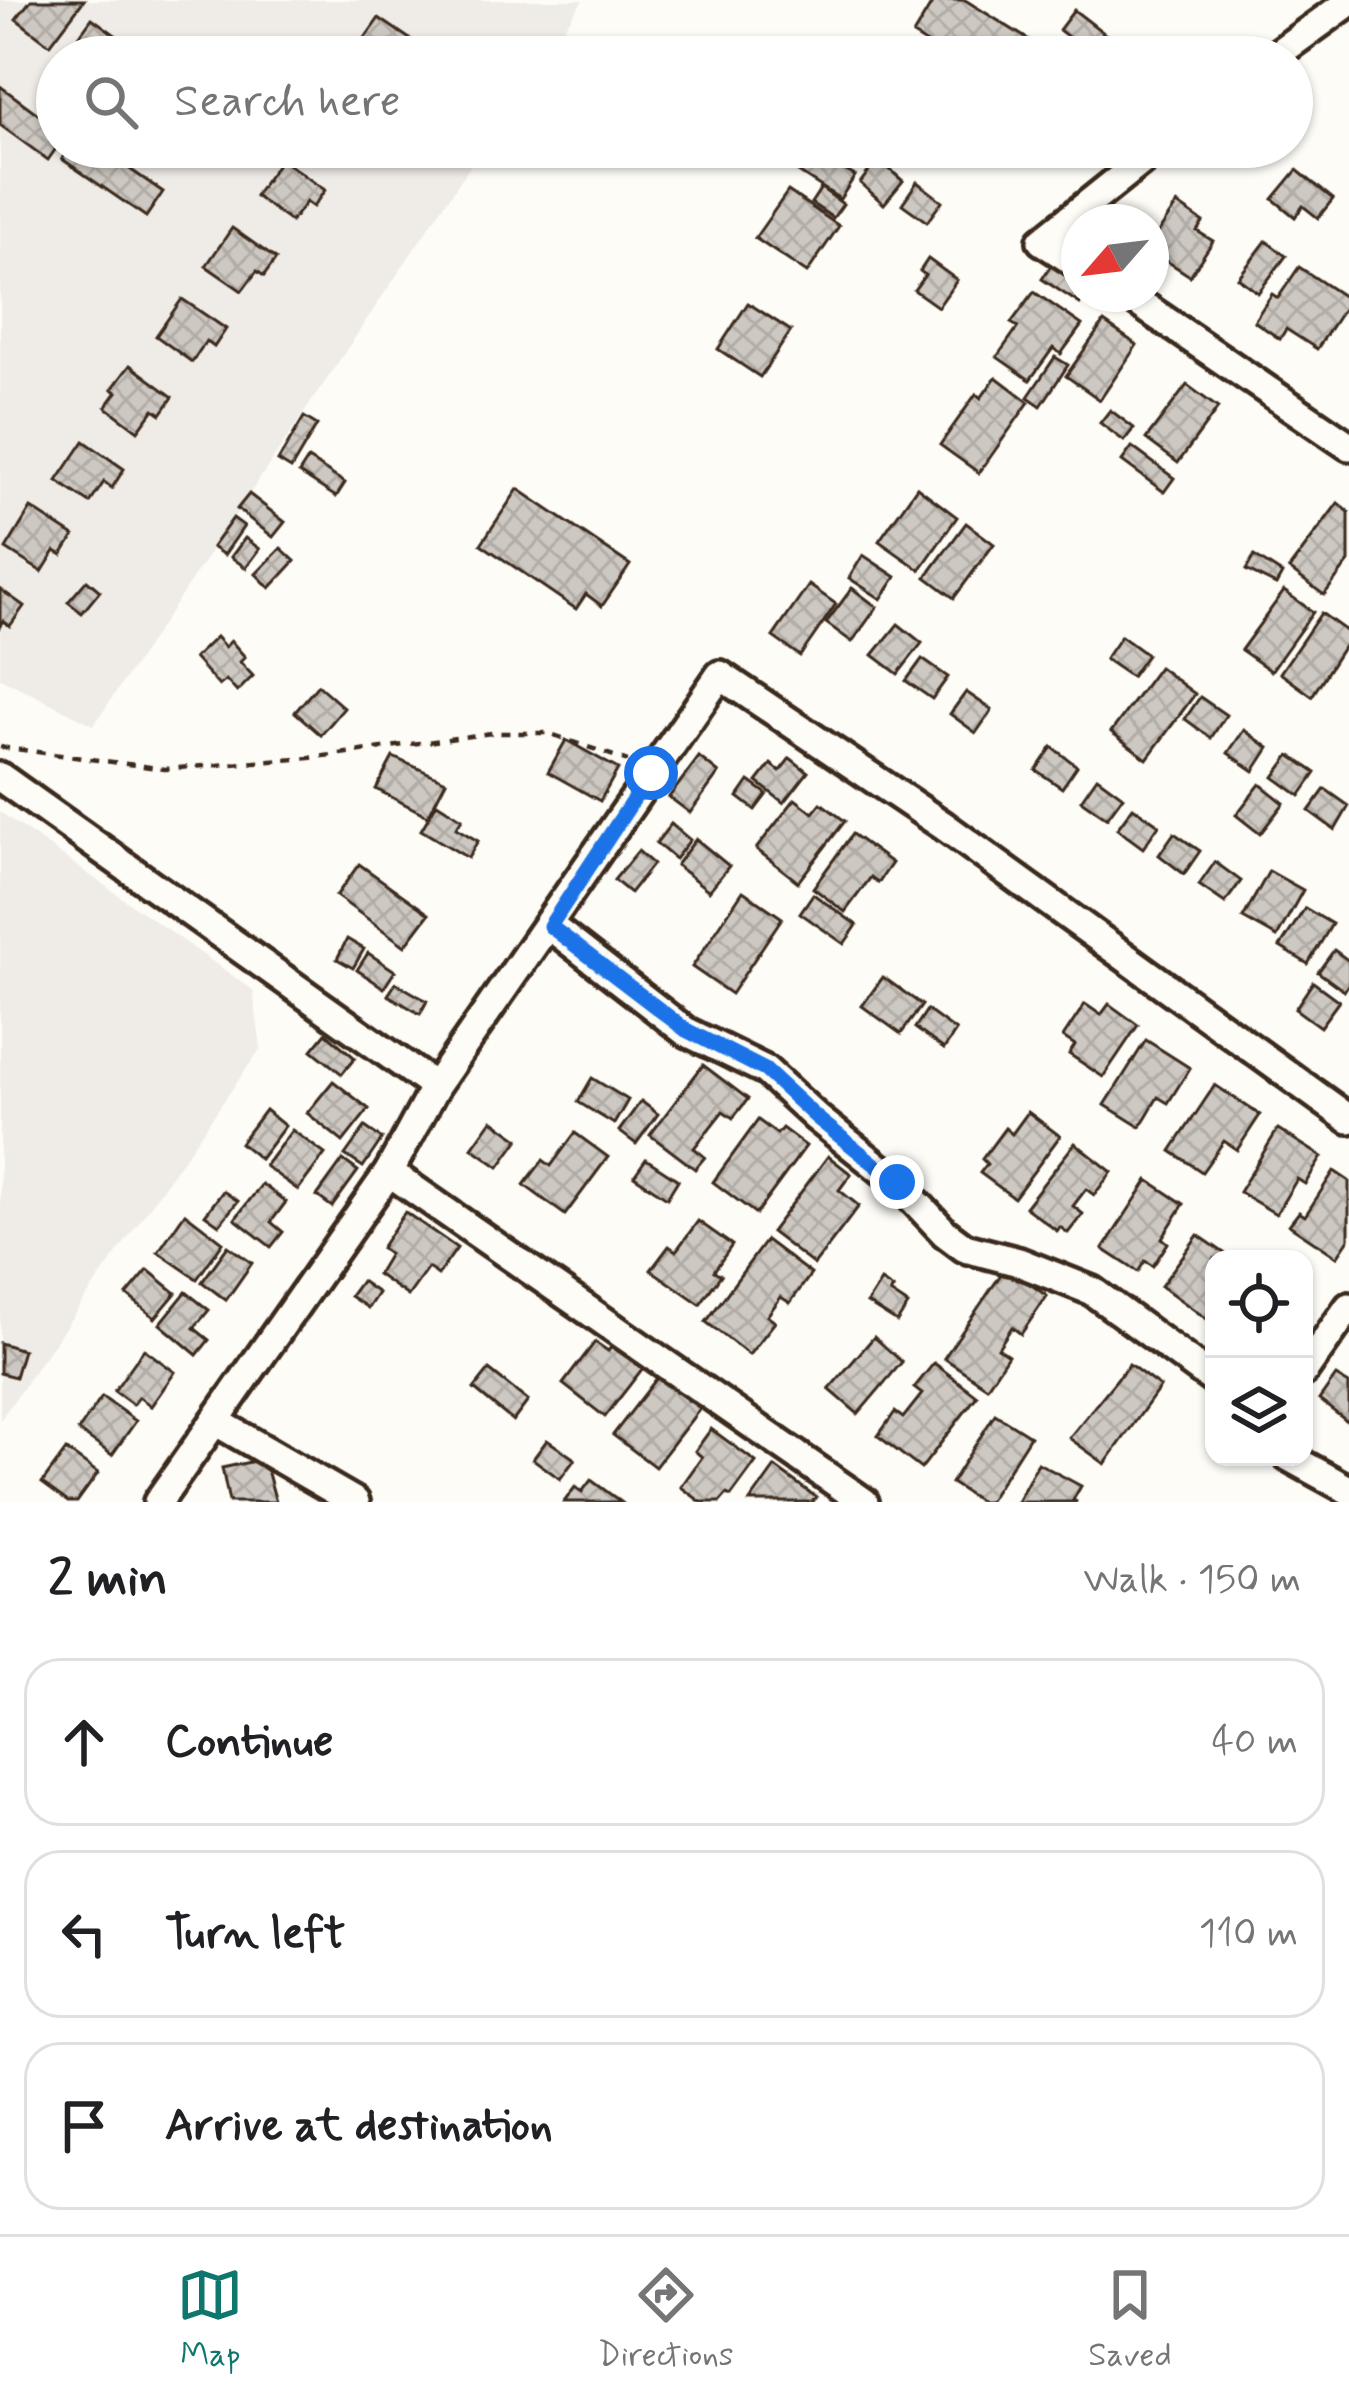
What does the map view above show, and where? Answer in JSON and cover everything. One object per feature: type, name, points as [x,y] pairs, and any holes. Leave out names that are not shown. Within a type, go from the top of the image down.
[{"type":"street","points":[[1302,36],[1349,2]]},
{"type":"street","points":[[1089,204],[1133,168]]},
{"type":"street","points":[[1061,227],[1042,242],[1061,254]]},
{"type":"street","points":[[1152,312],[1349,446]]},
{"type":"street","points":[[158,1502],[389,1172],[435,1088],[720,675],[944,826],[1349,1119]]},
{"type":"street","points":[[0,777],[435,1088]]},
{"type":"street","points":[[550,926],[686,1030],[765,1070],[897,1182],[965,1247],[1092,1291],[1205,1373]]},
{"type":"street","points":[[389,1172],[864,1502]]},
{"type":"street","points":[[1313,1358],[1349,1306]]},
{"type":"street","points":[[215,1421],[355,1502]]},
{"type":"street","points":[[1305,1466],[1349,1490]]},
{"type":"path","points":[[0,747],[165,769],[310,758],[492,733],[548,733],[616,755],[651,773]]},
{"type":"shaded area","points":[[0,0],[583,0],[558,36],[36,36],[36,168],[469,168],[94,725],[0,678]]},
{"type":"shaded area","points":[[0,812],[253,990],[261,1048],[0,1420]]},
{"type":"building","points":[[31,0],[84,0],[57,36],[38,36],[16,19]]},
{"type":"building","points":[[934,0],[965,0],[1023,36],[915,36]]},
{"type":"building","points":[[1074,10],[1108,36],[1067,36],[1059,30]]},
{"type":"building","points":[[92,18],[117,36],[79,36]]},
{"type":"building","points":[[379,18],[405,36],[366,36]]},
{"type":"building","points":[[0,86],[36,113],[36,151],[0,125]]},
{"type":"building","points":[[75,168],[128,168],[163,192],[146,217]]},
{"type":"building","points":[[275,168],[294,168],[325,190],[313,207],[306,202],[291,222],[255,196]]},
{"type":"building","points":[[792,168],[841,168],[855,176],[840,199]]},
{"type":"building","points":[[871,168],[888,168],[903,181],[884,204],[860,183]]},
{"type":"building","points":[[1297,170],[1333,199],[1318,218],[1303,206],[1295,217],[1273,199]]},
{"type":"building","points":[[917,182],[942,201],[927,222],[902,204]]},
{"type":"building","points":[[821,188],[843,204],[833,218],[811,203]]},
{"type":"building","points":[[788,191],[839,226],[807,273],[755,238]]},
{"type":"building","points":[[1177,204],[1203,222],[1197,231],[1213,241],[1190,276],[1169,263],[1169,216]]},
{"type":"building","points":[[232,228],[276,259],[264,276],[257,271],[242,291],[206,266]]},
{"type":"building","points":[[1266,241],[1286,256],[1258,293],[1238,278]]},
{"type":"building","points":[[928,259],[957,280],[938,307],[914,290],[925,275],[920,271]]},
{"type":"building","points":[[1054,261],[1061,266],[1061,292],[1042,279]]},
{"type":"building","points":[[1299,267],[1349,300],[1317,349],[1286,329],[1280,339],[1254,321],[1272,294],[1278,298]]},
{"type":"building","points":[[1034,292],[1082,325],[1061,354],[1053,348],[1030,380],[997,357],[1018,327],[1011,323]]},
{"type":"building","points":[[182,299],[226,329],[214,347],[206,341],[192,362],[156,336]]},
{"type":"building","points":[[748,303],[791,331],[760,377],[718,349]]},
{"type":"building","points":[[1104,322],[1137,345],[1100,400],[1066,376]]},
{"type":"building","points":[[1055,357],[1068,365],[1041,406],[1028,397]]},
{"type":"building","points":[[130,365],[173,397],[161,414],[154,409],[138,431],[106,407],[117,392],[112,389]]},
{"type":"building","points":[[996,377],[1029,402],[979,473],[940,445],[976,394],[981,398]]},
{"type":"building","points":[[1187,385],[1218,408],[1178,463],[1146,439]]},
{"type":"building","points":[[1110,410],[1134,428],[1124,441],[1100,423]]},
{"type":"building","points":[[304,417],[317,425],[291,469],[278,461]]},
{"type":"building","points":[[84,441],[124,469],[112,488],[104,482],[90,503],[57,481]]},
{"type":"building","points":[[1132,447],[1174,478],[1164,492],[1122,461]]},
{"type":"building","points":[[308,459],[345,483],[336,497],[299,473]]},
{"type":"building","points":[[917,487],[957,517],[920,570],[879,541]]},
{"type":"building","points":[[518,489],[630,565],[602,606],[586,594],[576,609],[481,544]]},
{"type":"building","points":[[249,494],[285,522],[273,537],[237,509]]},
{"type":"building","points":[[1338,503],[1349,512],[1349,562],[1324,595],[1289,569]]},
{"type":"building","points":[[31,508],[74,536],[62,555],[55,551],[42,572],[6,549]]},
{"type":"building","points":[[233,518],[244,526],[224,555],[212,547]]},
{"type":"building","points":[[966,523],[994,544],[954,598],[926,577]]},
{"type":"building","points":[[245,538],[260,549],[246,568],[231,557]]},
{"type":"building","points":[[281,548],[295,561],[270,588],[256,574]]},
{"type":"building","points":[[863,555],[896,577],[881,599],[849,578]]},
{"type":"building","points":[[1254,556],[1282,574],[1276,585],[1246,570]]},
{"type":"building","points":[[87,580],[100,591],[82,613],[68,602]]},
{"type":"building","points":[[809,585],[836,604],[800,656],[773,637]]},
{"type":"building","points":[[852,588],[877,607],[852,642],[826,623]]},
{"type":"building","points":[[0,589],[24,606],[10,626],[3,621],[0,626]]},
{"type":"building","points":[[1284,591],[1313,612],[1271,671],[1241,650]]},
{"type":"building","points":[[1321,613],[1349,633],[1349,638],[1312,696],[1280,673]]},
{"type":"building","points":[[898,624],[922,643],[898,674],[873,655]]},
{"type":"building","points":[[1121,636],[1147,655],[1131,677],[1105,659]]},
{"type":"building","points":[[216,637],[225,647],[231,641],[253,676],[237,692],[226,680],[219,686],[194,658]]},
{"type":"building","points":[[922,659],[948,677],[932,699],[906,681]]},
{"type":"building","points":[[1159,667],[1195,694],[1147,759],[1111,732]]},
{"type":"building","points":[[318,685],[344,708],[321,735],[295,712]]},
{"type":"building","points":[[966,692],[992,710],[976,733],[950,714]]},
{"type":"building","points":[[1200,697],[1226,715],[1211,738],[1185,719]]},
{"type":"building","points":[[1244,730],[1269,748],[1254,771],[1228,753]]},
{"type":"building","points":[[566,740],[618,769],[600,801],[548,772]]},
{"type":"building","points":[[1052,747],[1077,766],[1062,788],[1036,770]]},
{"type":"building","points":[[1290,755],[1316,773],[1300,796],[1274,777]]},
{"type":"building","points":[[393,757],[446,781],[428,816],[376,789]]},
{"type":"building","points":[[699,757],[719,773],[690,813],[669,797]]},
{"type":"building","points":[[790,758],[808,772],[784,803],[757,782],[771,764],[780,771]]},
{"type":"building","points":[[1097,777],[1123,796],[1107,818],[1081,800]]},
{"type":"building","points":[[749,781],[767,794],[755,810],[738,797]]},
{"type":"building","points":[[1260,784],[1284,803],[1260,834],[1236,815]]},
{"type":"building","points":[[1325,789],[1349,806],[1335,830],[1309,811]]},
{"type":"building","points":[[795,799],[813,813],[821,803],[845,821],[798,882],[756,849]]},
{"type":"building","points":[[437,803],[462,819],[456,828],[478,841],[468,858],[421,830]]},
{"type":"building","points":[[1133,807],[1159,825],[1143,848],[1117,829]]},
{"type":"building","points":[[671,824],[690,840],[675,859],[656,843]]},
{"type":"building","points":[[1174,833],[1200,851],[1184,874],[1159,855]]},
{"type":"building","points":[[852,834],[892,863],[878,883],[871,877],[845,912],[813,888]]},
{"type":"building","points":[[696,839],[729,866],[709,891],[676,865]]},
{"type":"building","points":[[638,851],[653,864],[630,893],[614,880]]},
{"type":"building","points":[[1215,862],[1241,881],[1225,903],[1199,885]]},
{"type":"building","points":[[359,864],[429,914],[405,946],[336,896]]},
{"type":"building","points":[[1269,871],[1303,890],[1277,937],[1243,918]]},
{"type":"building","points":[[743,891],[782,918],[731,994],[692,967]]},
{"type":"building","points":[[813,894],[857,925],[844,944],[800,913]]},
{"type":"building","points":[[1305,908],[1332,924],[1308,964],[1280,947]]},
{"type":"building","points":[[347,939],[364,949],[353,968],[337,959]]},
{"type":"building","points":[[1334,950],[1349,961],[1349,983],[1344,991],[1318,972]]},
{"type":"building","points":[[368,953],[395,971],[384,988],[357,970]]},
{"type":"building","points":[[883,977],[922,1005],[901,1034],[862,1006]]},
{"type":"building","points":[[1313,982],[1339,1001],[1320,1027],[1295,1009]]},
{"type":"building","points":[[396,983],[427,1001],[420,1014],[388,995]]},
{"type":"building","points":[[1085,1004],[1101,1015],[1109,1004],[1138,1025],[1103,1077],[1069,1054],[1075,1045],[1063,1037]]},
{"type":"building","points":[[927,1010],[956,1031],[944,1049],[915,1028]]},
{"type":"building","points":[[326,1033],[355,1058],[342,1074],[312,1050]]},
{"type":"building","points":[[1146,1040],[1190,1068],[1168,1103],[1158,1097],[1140,1127],[1105,1105]]},
{"type":"building","points":[[703,1065],[748,1099],[733,1118],[723,1111],[694,1148],[705,1157],[695,1169],[650,1135]]},
{"type":"building","points":[[592,1078],[628,1100],[614,1124],[578,1102]]},
{"type":"building","points":[[333,1081],[369,1109],[343,1142],[307,1113]]},
{"type":"building","points":[[1215,1085],[1260,1115],[1237,1150],[1224,1141],[1202,1172],[1171,1151]]},
{"type":"building","points":[[641,1101],[658,1114],[636,1144],[619,1131]]},
{"type":"building","points":[[265,1110],[285,1126],[260,1159],[240,1143]]},
{"type":"building","points":[[1028,1112],[1060,1136],[1014,1198],[980,1173],[987,1164],[982,1159],[1005,1128],[1012,1134]]},
{"type":"building","points":[[492,1120],[519,1139],[499,1167],[472,1148]]},
{"type":"building","points":[[758,1120],[777,1134],[782,1128],[806,1146],[756,1214],[713,1182]]},
{"type":"building","points":[[365,1127],[382,1139],[363,1167],[345,1155]]},
{"type":"building","points":[[1278,1129],[1322,1157],[1305,1184],[1297,1179],[1276,1214],[1239,1192]]},
{"type":"building","points":[[292,1130],[325,1154],[298,1190],[265,1166]]},
{"type":"building","points":[[575,1133],[608,1157],[565,1215],[524,1185],[543,1160],[551,1166]]},
{"type":"building","points":[[1075,1143],[1112,1172],[1094,1195],[1086,1189],[1073,1206],[1083,1214],[1068,1233],[1060,1227],[1057,1231],[1025,1207]]},
{"type":"building","points":[[828,1156],[851,1174],[839,1190],[859,1206],[814,1265],[771,1232]]},
{"type":"building","points":[[646,1159],[678,1180],[667,1198],[634,1176]]},
{"type":"building","points":[[343,1160],[358,1171],[332,1207],[317,1196]]},
{"type":"building","points":[[1334,1171],[1349,1181],[1349,1239],[1337,1257],[1289,1225],[1299,1212],[1305,1216]]},
{"type":"building","points":[[1148,1180],[1184,1204],[1162,1238],[1168,1243],[1153,1266],[1145,1261],[1138,1272],[1103,1249]]},
{"type":"building","points":[[262,1184],[286,1202],[271,1222],[283,1232],[271,1247],[235,1219]]},
{"type":"building","points":[[223,1191],[238,1201],[219,1225],[205,1215]]},
{"type":"building","points":[[405,1212],[457,1248],[438,1275],[428,1268],[408,1296],[377,1274],[389,1254],[381,1248]]},
{"type":"building","points":[[185,1213],[223,1242],[197,1279],[158,1252]]},
{"type":"building","points":[[698,1221],[732,1245],[714,1271],[721,1275],[700,1304],[651,1270],[669,1246],[676,1251]]},
{"type":"building","points":[[1198,1235],[1220,1250],[1205,1250],[1205,1318],[1161,1286]]},
{"type":"building","points":[[766,1240],[811,1274],[790,1303],[781,1297],[767,1316],[775,1322],[749,1355],[706,1322]]},
{"type":"building","points":[[228,1246],[252,1263],[226,1300],[202,1282]]},
{"type":"building","points":[[1006,1267],[1047,1296],[1021,1334],[1012,1327],[998,1348],[1008,1355],[987,1387],[944,1358]]},
{"type":"building","points":[[148,1270],[176,1293],[155,1318],[127,1295]]},
{"type":"building","points":[[361,1281],[378,1293],[368,1308],[350,1296]]},
{"type":"building","points":[[881,1281],[908,1305],[897,1322],[867,1303]]},
{"type":"building","points":[[186,1292],[209,1310],[194,1328],[209,1340],[197,1355],[160,1324]]},
{"type":"building","points":[[874,1337],[902,1362],[858,1414],[829,1389]]},
{"type":"building","points":[[616,1341],[646,1364],[605,1417],[563,1384],[595,1342],[608,1351]]},
{"type":"building","points":[[0,1343],[23,1350],[15,1377],[0,1373]]},
{"type":"building","points":[[144,1349],[175,1372],[151,1406],[139,1397],[133,1405],[114,1391]]},
{"type":"building","points":[[934,1363],[977,1396],[921,1469],[878,1436],[895,1412],[903,1418],[922,1394],[914,1388]]},
{"type":"building","points":[[1129,1364],[1160,1387],[1105,1464],[1069,1438]]},
{"type":"building","points":[[489,1370],[528,1401],[513,1421],[474,1389]]},
{"type":"building","points":[[660,1374],[702,1406],[655,1467],[613,1435]]},
{"type":"building","points":[[1336,1376],[1349,1384],[1349,1423],[1319,1400]]},
{"type":"building","points":[[102,1397],[136,1421],[112,1455],[78,1431]]},
{"type":"building","points":[[995,1414],[1030,1436],[988,1502],[981,1502],[951,1483]]},
{"type":"building","points":[[711,1429],[756,1462],[731,1496],[727,1494],[720,1502],[701,1502],[681,1487],[702,1457],[695,1451]]},
{"type":"building","points":[[547,1440],[575,1459],[560,1479],[533,1459]]},
{"type":"building","points":[[66,1450],[98,1473],[77,1502],[68,1502],[42,1483]]},
{"type":"building","points":[[264,1459],[276,1502],[229,1502],[222,1468]]},
{"type":"building","points":[[1038,1463],[1081,1486],[1073,1500],[1077,1502],[1017,1502]]},
{"type":"building","points":[[775,1467],[816,1497],[812,1502],[750,1502]]},
{"type":"building","points":[[591,1480],[621,1502],[564,1502],[575,1487],[582,1492]]},
{"type":"route","points":[[651,773],[550,926],[686,1030],[765,1070],[897,1182]]}]
